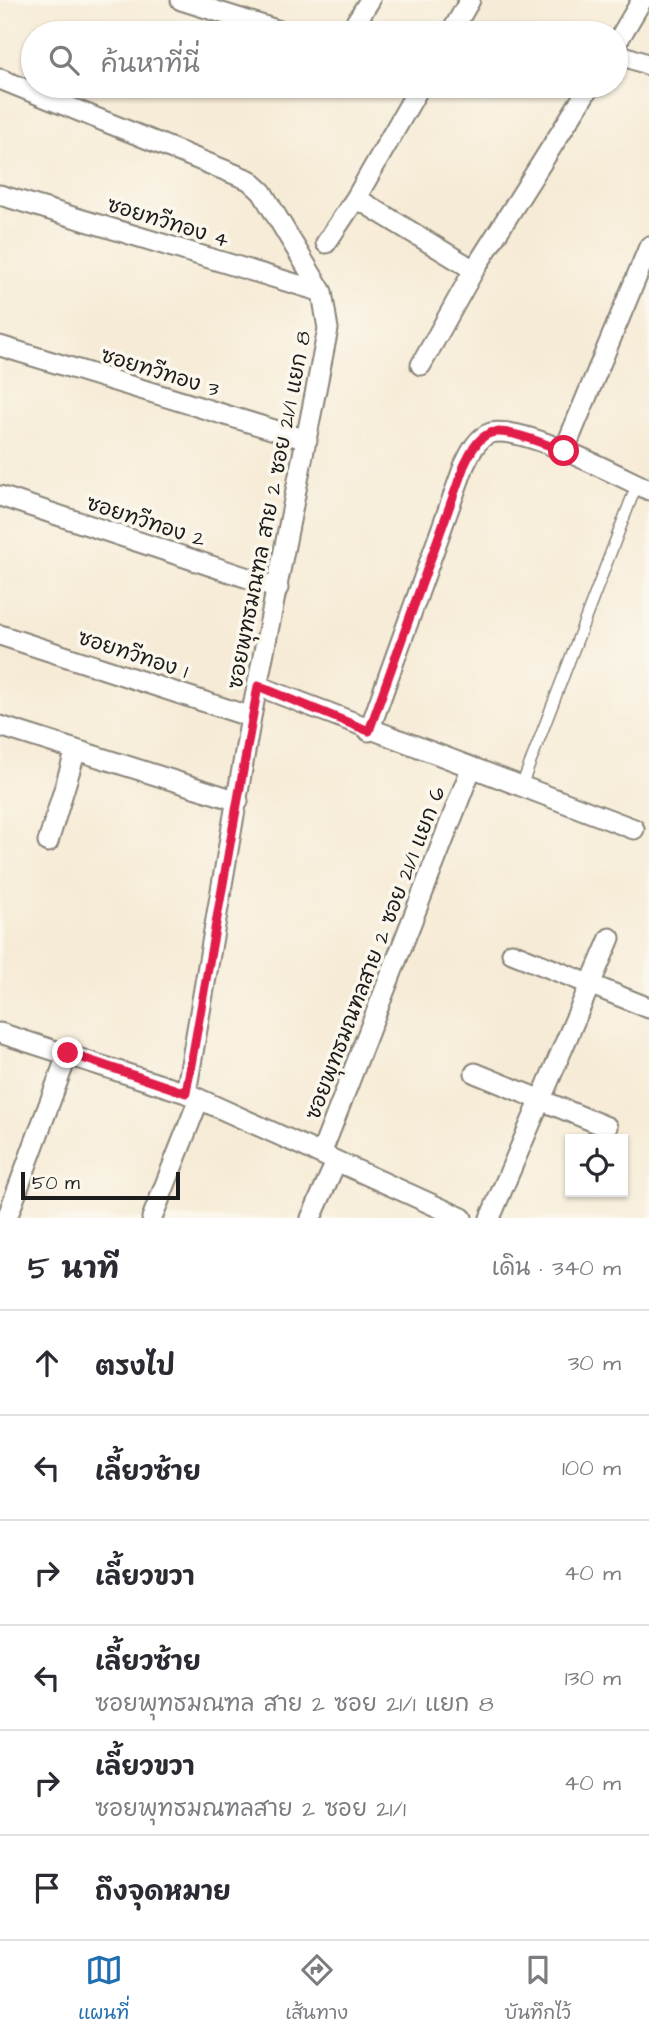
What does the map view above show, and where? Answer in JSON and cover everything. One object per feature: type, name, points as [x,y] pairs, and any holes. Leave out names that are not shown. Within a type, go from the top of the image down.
[{"type":"street","points":[[181,0],[248,21]]},
{"type":"street","points":[[357,21],[370,0]]},
{"type":"street","points":[[458,21],[470,0]]},
{"type":"street","points":[[628,24],[642,0]]},
{"type":"street","points":[[628,57],[649,65]]},
{"type":"street","name":"ซอยพุทธมณฑล สาย 2 ซอย 21/1 แยก 8","points":[[0,79],[21,88]]},
{"type":"street","name":"ซอยพุทธมณฑล สาย 2 ซอย 21/1 แยก 8","points":[[47,98],[249,180],[262,192],[322,292],[328,329],[251,717],[193,1096],[152,1218]]},
{"type":"street","points":[[326,243],[356,198],[413,98]]},
{"type":"street","points":[[421,365],[474,270],[582,98]]},
{"type":"street","name":"ซอยทวีทอง 4","points":[[0,195],[322,292]]},
{"type":"street","points":[[356,198],[474,270]]},
{"type":"street","points":[[564,451],[649,247]]},
{"type":"street","name":"ซอยทวีทอง 3","points":[[0,346],[307,440]]},
{"type":"street","points":[[369,731],[464,466],[475,445],[489,433],[506,432],[564,451],[643,487]]},
{"type":"street","name":"ซอยทวีทอง 2","points":[[0,496],[278,588]]},
{"type":"street","name":"ซอยทวีทอง 1","points":[[0,635],[251,717]]},
{"type":"street","points":[[258,686],[369,731],[634,829]]},
{"type":"street","points":[[0,726],[239,801]]},
{"type":"street","points":[[48,842],[76,750]]},
{"type":"street","name":"ซอยพุทธมณฑลสาย 2 ซอย 21/1 แยก 6","points":[[311,1218],[328,1158],[471,769]]},
{"type":"street","points":[[490,1218],[538,1099],[610,938]]},
{"type":"street","points":[[512,953],[649,1008]]},
{"type":"street","points":[[0,1033],[193,1096],[462,1218]]},
{"type":"street","points":[[7,1218],[68,1053]]},
{"type":"street","points":[[475,1073],[607,1128]]},
{"type":"lane","points":[[520,788],[643,487]]},
{"type":"route","points":[[68,1053],[186,1093],[258,686],[369,731],[464,466],[475,445],[489,433],[506,432],[564,451]]}]
